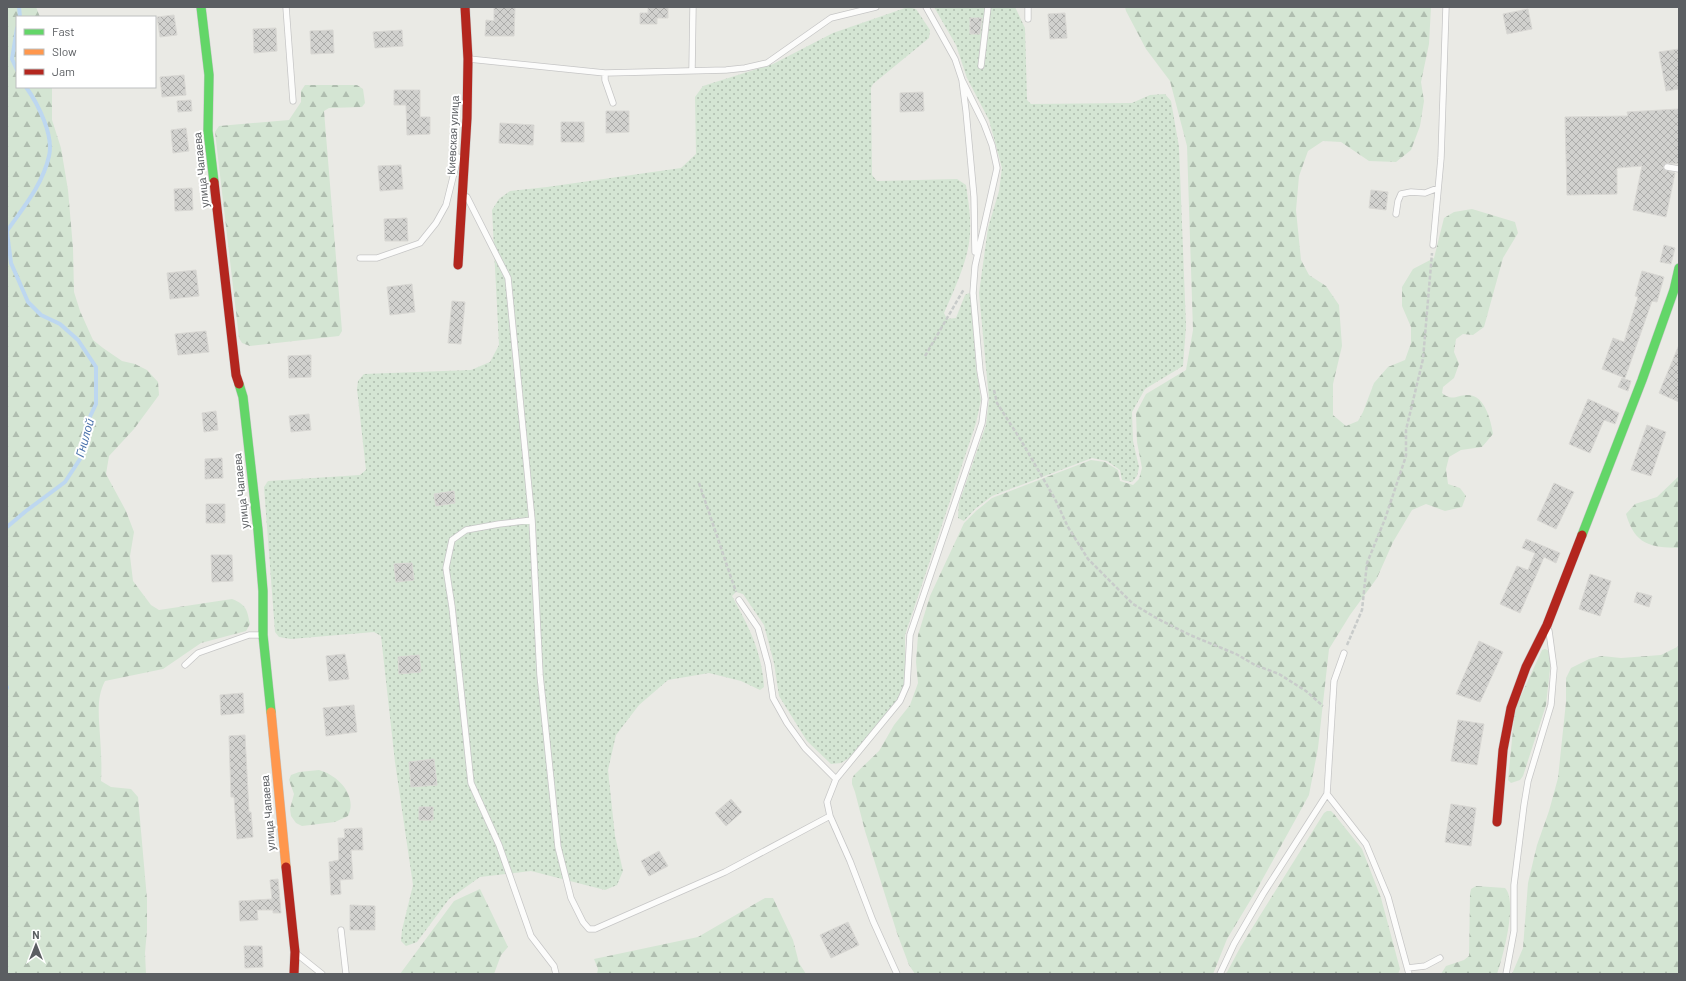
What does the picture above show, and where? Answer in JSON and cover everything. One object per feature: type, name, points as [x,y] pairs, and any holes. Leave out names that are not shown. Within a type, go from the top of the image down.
[{"type":"street","name":"улица Чапаева","points":[[201,7],[210,75],[208,131],[236,374],[243,397],[245,411],[263,591],[263,635],[294,952],[294,974]]},
{"type":"street","name":"Киевская улица","points":[[458,265],[467,118],[468,58],[465,7]]},
{"type":"street","points":[[1497,822],[1504,750],[1511,708],[1526,667],[1547,625],[1676,291],[1679,268]]},
{"type":"lane","points":[[286,7],[293,101]]},
{"type":"lane","points":[[692,70],[693,7]]},
{"type":"lane","points":[[468,58],[605,73],[726,70],[745,68],[767,62],[831,18],[876,7]]},
{"type":"lane","points":[[926,7],[954,58],[962,80],[984,124],[992,145],[997,168],[975,266]]},
{"type":"lane","points":[[981,66],[988,7]]},
{"type":"lane","points":[[1028,7],[1028,19]]},
{"type":"lane","points":[[1433,244],[1441,158],[1446,7]]},
{"type":"lane","points":[[605,73],[605,80],[613,103]]},
{"type":"lane","points":[[897,974],[873,921],[850,861],[830,816],[827,802],[836,779],[900,701],[907,685],[910,635],[982,423],[985,399],[980,371],[973,293],[975,266],[974,197],[962,80]]},
{"type":"lane","points":[[360,258],[377,258],[420,243],[432,228],[446,205],[467,118]]},
{"type":"lane","points":[[1666,167],[1679,169]]},
{"type":"lane","points":[[462,187],[508,278],[532,520],[540,675],[558,847],[570,898],[583,922],[589,929],[595,929],[725,872],[830,816]]},
{"type":"lane","points":[[1396,214],[1398,200],[1401,194],[1411,192],[1425,193],[1438,188]]},
{"type":"lane","points":[[532,520],[466,530],[452,540],[446,568],[452,607],[471,783],[499,845],[531,936],[554,966],[556,974]]},
{"type":"lane","points":[[739,600],[758,628],[768,664],[773,698],[805,748],[836,779]]},
{"type":"lane","points":[[1506,974],[1514,931],[1514,885],[1528,781],[1551,705],[1554,668],[1551,641],[1547,625]]},
{"type":"lane","points":[[185,665],[198,653],[249,635],[263,635]]},
{"type":"lane","points":[[1220,974],[1234,944],[1259,900],[1327,794],[1334,681],[1344,653]]},
{"type":"lane","points":[[1327,794],[1366,844],[1388,897],[1409,971],[1425,966],[1440,958]]},
{"type":"lane","points":[[341,930],[346,974]]},
{"type":"lane","points":[[294,952],[322,974]]},
{"type":"path","points":[[1344,653],[1362,610],[1367,563],[1385,519],[1406,456],[1406,430],[1423,359],[1433,244]]},
{"type":"path","points":[[924,356],[951,313]]},
{"type":"path","points":[[980,371],[993,384],[997,403],[1022,442],[1055,499],[1068,527],[1088,559],[1133,604],[1158,619],[1190,635],[1236,654],[1255,665],[1279,674],[1306,691],[1331,713]]},
{"type":"path","points":[[699,483],[739,600]]},
{"type":"green space","points":[[7,7],[36,7],[40,16],[16,16],[16,88],[52,88],[52,120],[61,148],[68,190],[73,248],[74,292],[80,311],[93,340],[122,361],[135,364],[147,370],[158,382],[159,395],[134,429],[109,456],[106,474],[126,511],[134,532],[130,556],[133,581],[151,605],[159,610],[232,599],[241,603],[246,608],[250,624],[246,631],[201,643],[163,669],[105,681],[102,687],[99,701],[101,781],[111,787],[131,789],[138,797],[147,899],[145,953],[146,974],[7,974]]},
{"type":"green space","points":[[908,7],[916,9],[930,30],[929,38],[873,84],[871,88],[872,175],[877,181],[957,179],[966,185],[970,220],[969,241],[961,273],[944,313],[947,319],[956,318],[965,295],[969,293],[971,294],[976,367],[981,400],[976,423],[905,635],[905,685],[896,702],[849,758],[841,763],[831,764],[807,741],[779,696],[774,663],[764,625],[743,594],[736,592],[732,596],[754,640],[761,662],[764,687],[760,690],[741,681],[709,673],[668,680],[639,705],[616,735],[608,770],[615,836],[623,871],[617,885],[605,890],[531,871],[480,877],[449,899],[417,942],[406,946],[401,941],[402,930],[413,885],[395,762],[381,636],[374,632],[291,639],[279,637],[275,632],[264,487],[268,481],[360,475],[366,470],[357,389],[358,381],[364,374],[471,370],[490,362],[499,345],[492,210],[499,199],[510,191],[681,168],[696,154],[695,97],[703,86],[773,64],[833,33]]},
{"type":"green space","points":[[934,7],[1015,7],[1025,28],[1027,100],[1031,104],[1132,103],[1150,95],[1165,94],[1171,101],[1179,147],[1186,326],[1183,366],[1145,389],[1132,412],[1133,441],[1139,467],[1137,476],[1132,482],[1122,480],[1120,470],[1107,461],[1092,458],[992,496],[975,509],[964,521],[958,518],[959,503],[986,425],[989,399],[979,293],[988,228],[999,191],[1002,168],[989,120],[967,78],[956,45]]},
{"type":"green space","points":[[1125,7],[1431,7],[1429,44],[1421,82],[1424,101],[1420,126],[1411,150],[1396,162],[1369,161],[1341,142],[1323,141],[1308,151],[1299,176],[1296,210],[1301,260],[1309,275],[1326,286],[1339,305],[1342,346],[1333,384],[1333,415],[1346,426],[1358,421],[1374,383],[1388,367],[1405,360],[1411,343],[1411,327],[1402,306],[1402,287],[1413,269],[1434,258],[1444,218],[1454,212],[1472,209],[1515,222],[1518,233],[1503,258],[1484,327],[1473,335],[1463,334],[1456,339],[1454,352],[1459,364],[1454,378],[1443,387],[1442,393],[1452,398],[1468,395],[1479,399],[1489,416],[1493,434],[1482,447],[1461,450],[1449,457],[1446,469],[1448,484],[1460,488],[1466,496],[1462,507],[1445,511],[1426,504],[1412,510],[1393,542],[1377,578],[1350,615],[1329,649],[1318,748],[1309,795],[1256,891],[1227,939],[1213,974],[915,974],[909,965],[897,933],[865,831],[852,784],[852,779],[854,775],[879,751],[894,725],[910,705],[918,683],[916,662],[918,635],[930,596],[964,523],[992,498],[1091,460],[1105,462],[1118,470],[1120,481],[1133,485],[1139,479],[1142,468],[1137,442],[1136,413],[1146,394],[1186,370],[1193,330],[1187,146],[1170,81],[1146,49]]},
{"type":"green space","points":[[305,85],[357,85],[363,89],[365,103],[362,107],[329,108],[324,111],[342,331],[339,336],[250,346],[242,343],[239,338],[215,132],[219,126],[289,120],[301,102],[301,91]]},
{"type":"green space","points":[[1679,476],[1679,548],[1660,547],[1645,542],[1634,532],[1626,514],[1635,504],[1657,497]]},
{"type":"green space","points":[[1679,646],[1679,974],[1512,974],[1523,948],[1528,883],[1537,845],[1549,811],[1558,778],[1566,702],[1566,678],[1571,668],[1589,659],[1602,656],[1621,658],[1661,655]]},
{"type":"green space","points":[[1545,649],[1550,651],[1550,669],[1546,705],[1523,776],[1520,780],[1511,783],[1508,780],[1515,709],[1542,650]]},
{"type":"green space","points":[[319,770],[333,776],[344,787],[350,801],[348,816],[335,822],[302,826],[296,823],[291,816],[290,809],[294,794],[289,780],[291,775],[299,772]]},
{"type":"green space","points":[[1331,811],[1334,814],[1362,849],[1381,898],[1400,969],[1398,974],[1226,974],[1241,946],[1324,813]]},
{"type":"green space","points":[[1476,886],[1505,888],[1509,895],[1510,916],[1508,930],[1503,955],[1497,974],[1441,974],[1446,966],[1464,960],[1469,956],[1470,894],[1471,889]]},
{"type":"green space","points":[[480,889],[508,947],[501,955],[494,974],[400,974],[454,901]]},
{"type":"green space","points":[[765,898],[773,898],[793,940],[799,963],[806,974],[597,974],[598,969],[594,959],[698,937]]},
{"type":"building","points":[[494,7],[515,7],[514,36],[485,36],[486,20],[494,21]]},
{"type":"building","points":[[648,7],[668,7],[668,18],[657,18],[657,24],[640,24],[640,13],[648,13]]},
{"type":"building","points":[[1528,9],[1532,29],[1507,34],[1503,14]]},
{"type":"building","points":[[1065,13],[1067,38],[1050,39],[1048,14]]},
{"type":"building","points":[[174,15],[177,35],[160,37],[157,17]]},
{"type":"building","points":[[970,18],[982,18],[980,34],[970,34]]},
{"type":"building","points":[[276,28],[277,51],[254,53],[253,29]]},
{"type":"building","points":[[333,30],[334,53],[311,54],[310,31]]},
{"type":"building","points":[[402,30],[403,46],[375,48],[373,32]]},
{"type":"building","points":[[1679,49],[1679,89],[1666,91],[1659,52]]},
{"type":"building","points":[[184,75],[186,95],[162,97],[160,77]]},
{"type":"building","points":[[394,90],[420,90],[420,117],[430,117],[430,134],[407,135],[406,105],[394,105]]},
{"type":"building","points":[[923,92],[924,111],[900,112],[900,93]]},
{"type":"building","points":[[191,100],[192,111],[178,112],[177,101]]},
{"type":"building","points":[[1679,109],[1679,164],[1666,163],[1663,167],[1665,170],[1675,173],[1666,217],[1633,210],[1642,166],[1617,168],[1617,194],[1567,195],[1565,117],[1628,116],[1627,112]]},
{"type":"building","points":[[606,111],[629,111],[629,132],[606,133]]},
{"type":"building","points":[[561,122],[584,122],[584,142],[561,142]]},
{"type":"building","points":[[500,123],[534,125],[533,145],[499,143]]},
{"type":"building","points":[[186,128],[189,151],[173,153],[171,130]]},
{"type":"building","points":[[401,165],[403,189],[380,191],[378,166]]},
{"type":"building","points":[[192,188],[193,210],[175,211],[174,189]]},
{"type":"building","points":[[1371,190],[1388,192],[1386,210],[1369,208]]},
{"type":"building","points":[[407,218],[408,241],[385,241],[384,219]]},
{"type":"building","points":[[1664,245],[1675,248],[1671,264],[1660,262]]},
{"type":"building","points":[[196,270],[199,296],[170,299],[167,273]]},
{"type":"building","points":[[1642,271],[1664,277],[1657,302],[1652,301],[1625,378],[1602,369],[1613,338],[1624,342],[1638,297],[1635,296]]},
{"type":"building","points":[[412,284],[415,312],[390,315],[387,287]]},
{"type":"building","points":[[452,301],[465,302],[461,344],[448,343]]},
{"type":"building","points":[[206,331],[209,352],[178,355],[175,334]]},
{"type":"building","points":[[1679,345],[1679,402],[1659,393]]},
{"type":"building","points":[[311,355],[311,377],[289,378],[288,356]]},
{"type":"building","points":[[1622,378],[1631,381],[1628,391],[1618,387]]},
{"type":"building","points":[[1588,399],[1619,413],[1615,424],[1604,420],[1590,453],[1569,444]]},
{"type":"building","points":[[216,411],[218,430],[204,432],[202,413]]},
{"type":"building","points":[[309,414],[311,430],[291,432],[289,416]]},
{"type":"building","points":[[1647,425],[1666,432],[1651,476],[1631,470]]},
{"type":"building","points":[[222,458],[223,478],[205,479],[205,459]]},
{"type":"building","points":[[1554,483],[1574,492],[1556,529],[1537,520]]},
{"type":"building","points":[[454,491],[455,503],[436,506],[434,494]]},
{"type":"building","points":[[206,504],[225,504],[225,523],[206,523]]},
{"type":"building","points":[[1526,539],[1560,553],[1556,563],[1544,557],[1520,613],[1500,604],[1517,566],[1528,570],[1535,553],[1522,548]]},
{"type":"building","points":[[211,555],[232,555],[233,581],[212,582]]},
{"type":"building","points":[[412,563],[414,580],[396,582],[394,564]]},
{"type":"building","points":[[1590,574],[1611,581],[1600,616],[1579,609]]},
{"type":"building","points":[[1637,592],[1652,596],[1649,607],[1634,602]]},
{"type":"building","points":[[1479,641],[1503,652],[1480,702],[1456,694]]},
{"type":"building","points":[[345,654],[349,679],[329,681],[326,656]]},
{"type":"building","points":[[419,655],[421,672],[399,674],[398,657]]},
{"type":"building","points":[[243,693],[244,713],[221,715],[220,695]]},
{"type":"building","points":[[354,705],[357,732],[326,736],[323,708]]},
{"type":"building","points":[[1458,720],[1484,724],[1477,765],[1451,761]]},
{"type":"building","points":[[245,735],[249,812],[251,812],[253,837],[237,839],[234,797],[231,797],[229,736]]},
{"type":"building","points":[[434,759],[437,785],[411,787],[409,762]]},
{"type":"building","points":[[731,799],[742,812],[726,826],[715,813]]},
{"type":"building","points":[[1451,804],[1476,808],[1471,846],[1445,842]]},
{"type":"building","points":[[419,807],[433,807],[433,820],[419,820]]},
{"type":"building","points":[[362,828],[363,850],[351,850],[353,879],[340,880],[341,894],[331,895],[329,862],[339,860],[338,838],[345,838],[344,829]]},
{"type":"building","points":[[659,851],[668,866],[649,876],[641,861]]},
{"type":"building","points":[[278,879],[281,913],[273,913],[273,910],[257,910],[258,920],[240,921],[239,901],[272,899],[270,880]]},
{"type":"building","points":[[350,905],[375,906],[375,930],[350,930]]},
{"type":"building","points":[[848,922],[859,945],[831,958],[820,935]]},
{"type":"building","points":[[244,946],[262,946],[263,967],[245,968]]},
{"type":"waterway","name":"Гнилой","points":[[19,7],[20,16]]},
{"type":"waterway","name":"Гнилой","points":[[16,34],[12,59],[16,68]]},
{"type":"waterway","name":"Гнилой","points":[[7,231],[26,205],[37,186],[49,156],[50,148],[47,129],[40,111],[27,88]]},
{"type":"waterway","name":"Гнилой","points":[[7,232],[11,263],[28,302],[41,315],[60,324],[78,340],[96,367],[96,404],[87,423],[82,456],[65,482],[7,527]]},
{"type":"traffic: fast","points":[[201,7],[209,75],[208,131],[214,182]]},
{"type":"traffic: fast","points":[[1582,535],[1642,380],[1674,290],[1679,268]]},
{"type":"traffic: fast","points":[[239,384],[243,397],[258,530],[263,591],[263,635],[271,712]]},
{"type":"traffic: slow","points":[[271,712],[286,867]]},
{"type":"traffic: jam","points":[[458,265],[467,118],[468,59],[465,7]]},
{"type":"traffic: jam","points":[[214,182],[236,375],[239,384]]},
{"type":"traffic: jam","points":[[1497,822],[1503,750],[1511,708],[1526,667],[1547,625],[1582,535]]},
{"type":"traffic: jam","points":[[286,867],[295,952],[294,974]]}]
